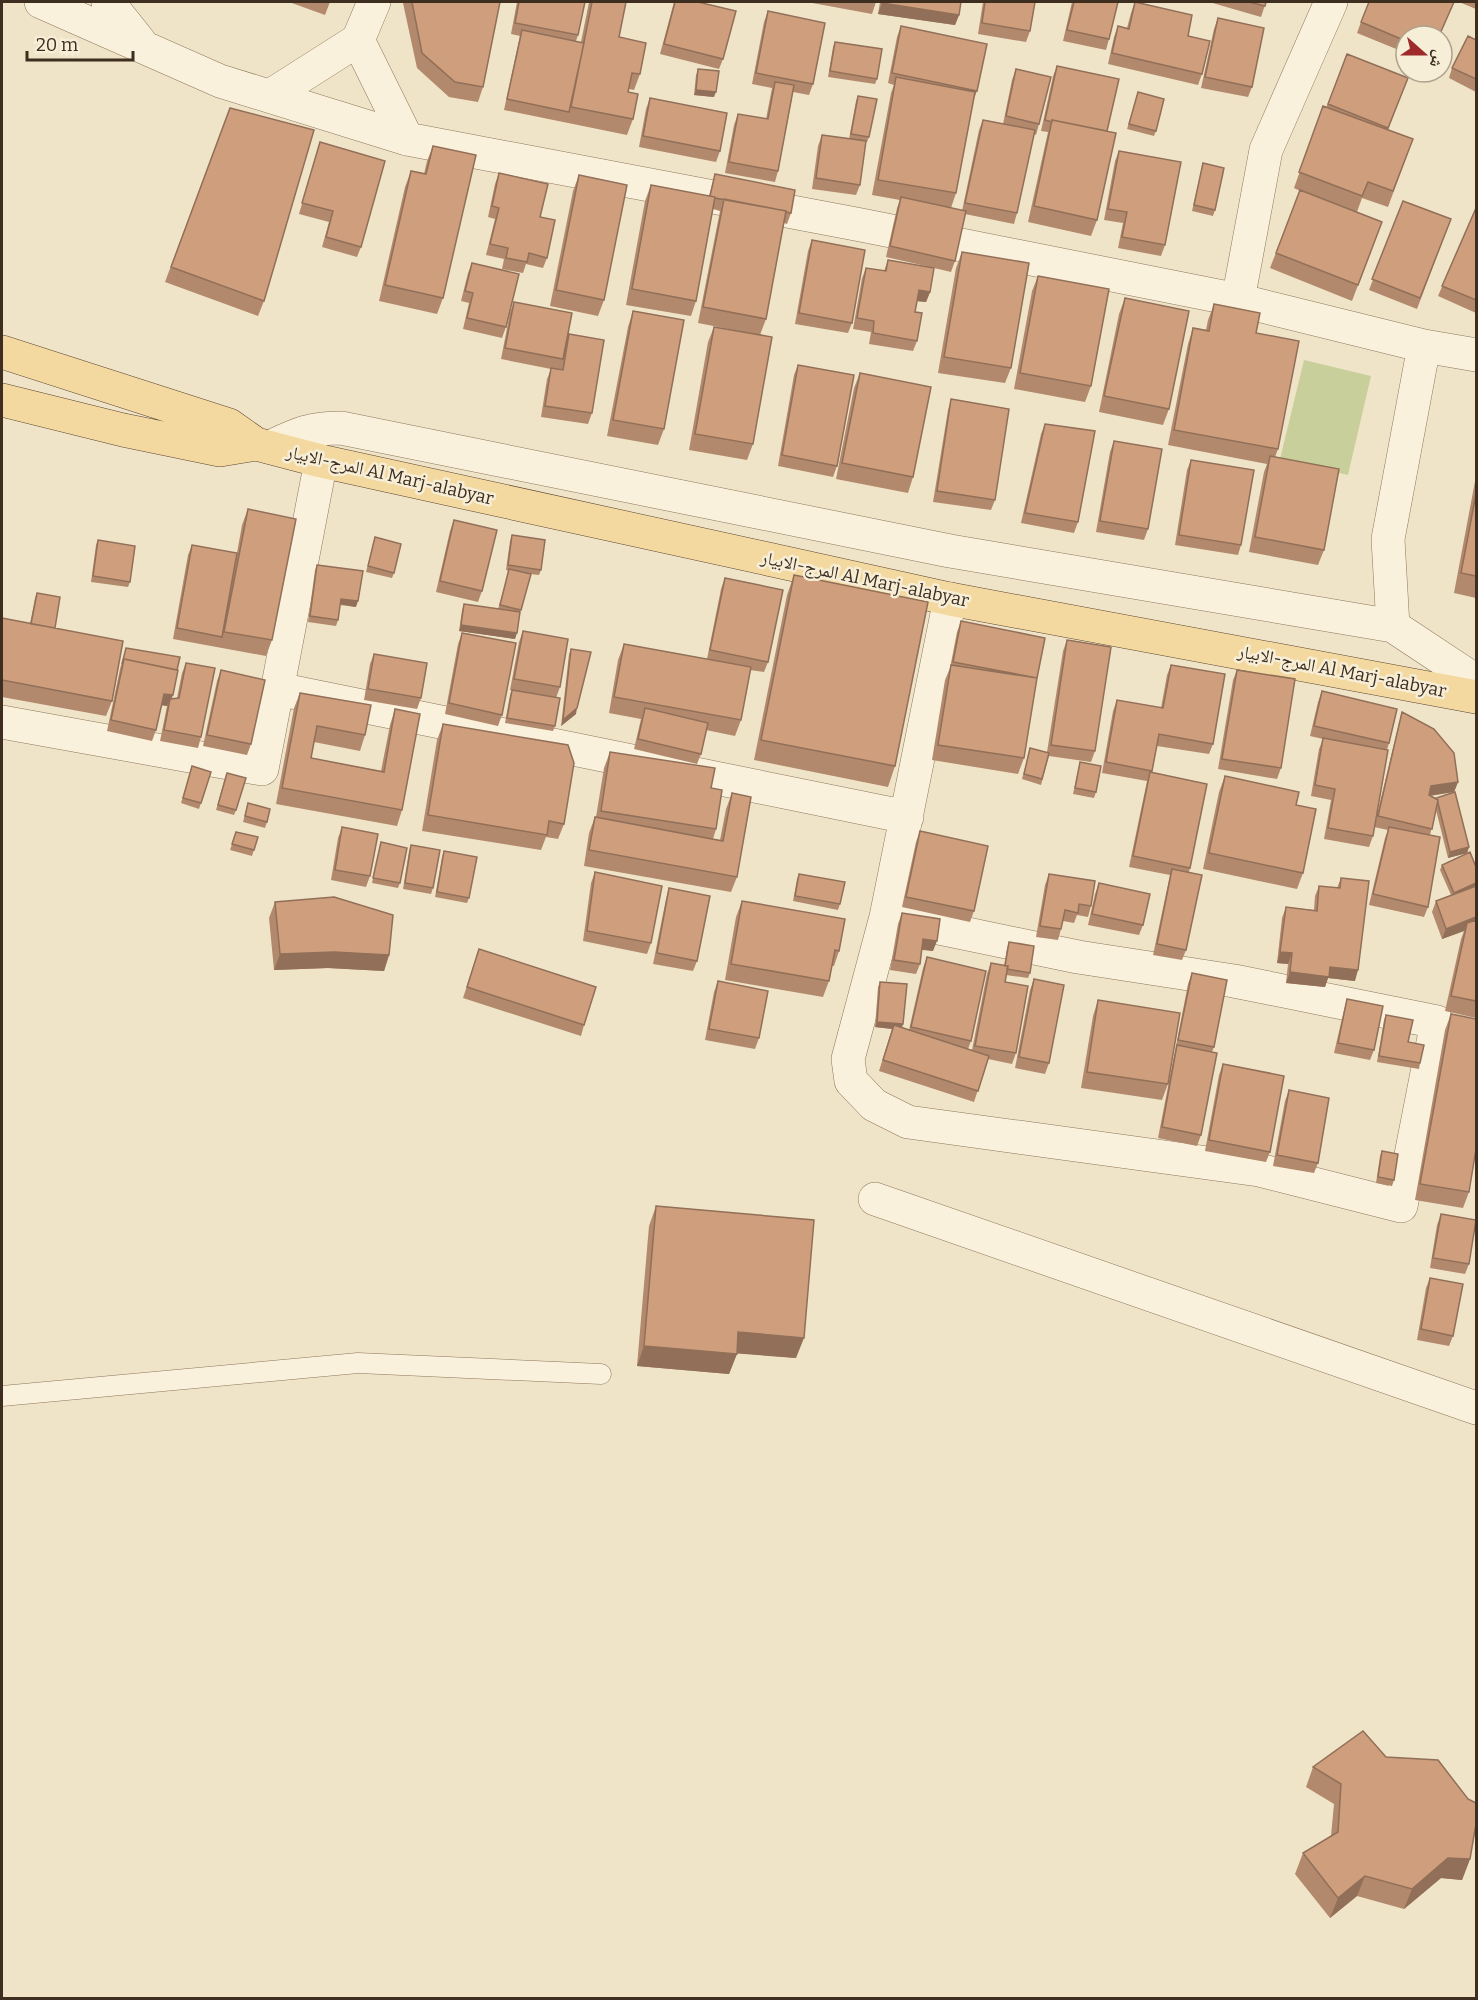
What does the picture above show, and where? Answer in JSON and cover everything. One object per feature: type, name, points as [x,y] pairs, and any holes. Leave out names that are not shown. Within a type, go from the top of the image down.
[{"type":"main road","name":"المرج-الابيار Al Marj-alabyar","points":[[2,352],[229,425],[263,446],[321,461],[950,598],[1476,696]]},
{"type":"main road","name":"المرج-الابيار Al Marj-alabyar","points":[[2,400],[123,430],[220,450],[263,446]]},
{"type":"street","points":[[41,2],[143,45],[220,81],[407,139],[861,225],[1238,300],[1424,346],[1476,355]]},
{"type":"street","points":[[108,2],[143,45]]},
{"type":"street","points":[[270,96],[358,40],[374,2]]},
{"type":"street","points":[[1238,300],[1266,150],[1330,2]]},
{"type":"street","points":[[358,40],[407,139]]},
{"type":"street","points":[[1393,626],[1388,539],[1424,346]]},
{"type":"street","points":[[263,446],[303,431],[317,428],[341,428],[950,551],[1393,626],[1476,681]]},
{"type":"street","points":[[2,722],[262,769],[321,461]]},
{"type":"street","points":[[886,917],[1078,957],[1234,981],[1437,1022],[1401,1206],[1259,1170],[908,1122],[874,1105],[851,1081],[848,1059],[886,917],[950,598]]},
{"type":"street","points":[[278,689],[907,817]]},
{"type":"street","points":[[875,1198],[1476,1408]]},
{"type":"lane","points":[[2,1396],[358,1363],[601,1374]]},
{"type":"green space","points":[[1304,360],[1371,376],[1348,475],[1280,459]]},
{"type":"building","points":[[412,2],[500,2],[483,87],[455,82],[422,53]]},
{"type":"building","points":[[519,2],[585,2],[578,35],[515,23]]},
{"type":"building","points":[[592,2],[626,2],[619,37],[646,43],[640,74],[632,73],[628,92],[638,94],[633,119],[571,107]]},
{"type":"building","points":[[675,2],[698,2],[736,11],[723,59],[664,44]]},
{"type":"building","points":[[882,2],[961,2],[959,15]]},
{"type":"building","points":[[985,2],[1035,2],[1030,31],[982,23]]},
{"type":"building","points":[[1074,2],[1118,2],[1109,39],[1067,30]]},
{"type":"building","points":[[1135,2],[1192,15],[1188,36],[1210,41],[1202,74],[1112,53],[1118,26],[1129,29]]},
{"type":"building","points":[[1249,2],[1266,2],[1265,6]]},
{"type":"building","points":[[1369,2],[1454,2],[1444,24],[1394,24],[1394,36],[1361,22]]},
{"type":"building","points":[[768,11],[825,23],[813,84],[756,73]]},
{"type":"building","points":[[1218,18],[1264,28],[1252,87],[1205,77]]},
{"type":"building","points":[[901,26],[987,44],[977,91],[892,73]]},
{"type":"building","points":[[522,30],[584,43],[569,112],[507,99]]},
{"type":"building","points":[[1468,36],[1476,40],[1476,79],[1454,69],[1454,64]]},
{"type":"building","points":[[835,42],[882,49],[877,79],[830,71]]},
{"type":"building","points":[[1347,54],[1394,72],[1394,84],[1406,84],[1388,128],[1328,104]]},
{"type":"building","points":[[1057,66],[1119,79],[1107,131],[1045,120]]},
{"type":"building","points":[[698,69],[719,71],[716,92],[696,90]]},
{"type":"building","points":[[1016,69],[1051,77],[1039,124],[1006,116]]},
{"type":"building","points":[[896,77],[975,92],[956,193],[878,180]]},
{"type":"building","points":[[775,82],[794,85],[778,171],[729,162],[738,114],[768,119]]},
{"type":"building","points":[[1138,92],[1164,99],[1156,131],[1129,124]]},
{"type":"building","points":[[858,96],[877,99],[869,137],[851,134]]},
{"type":"building","points":[[650,98],[727,113],[720,151],[643,136]]},
{"type":"building","points":[[1323,106],[1413,139],[1393,191],[1368,182],[1362,196],[1299,172]]},
{"type":"building","points":[[230,108],[314,130],[264,301],[171,267]]},
{"type":"building","points":[[983,120],[1035,130],[1017,213],[965,203]]},
{"type":"building","points":[[1052,120],[1116,133],[1097,220],[1034,206]]},
{"type":"building","points":[[822,135],[866,141],[860,185],[816,178]]},
{"type":"building","points":[[320,142],[385,161],[361,247],[326,237],[333,211],[302,203]]},
{"type":"building","points":[[433,146],[476,155],[443,298],[385,285],[411,171],[426,174]]},
{"type":"building","points":[[1119,151],[1181,162],[1165,245],[1122,237],[1127,212],[1108,209]]},
{"type":"building","points":[[1203,163],[1224,168],[1215,210],[1194,205]]},
{"type":"building","points":[[499,173],[548,184],[540,217],[555,220],[547,258],[529,253],[527,262],[506,258],[508,248],[490,244],[499,208],[492,206]]},
{"type":"building","points":[[715,174],[795,190],[791,213],[710,196]]},
{"type":"building","points":[[579,175],[627,185],[604,300],[556,290]]},
{"type":"building","points":[[651,185],[715,197],[696,301],[632,289]]},
{"type":"building","points":[[1300,190],[1382,222],[1358,285],[1276,253]]},
{"type":"building","points":[[901,197],[966,211],[955,261],[890,246]]},
{"type":"building","points":[[724,199],[786,211],[766,319],[703,307]]},
{"type":"building","points":[[1403,201],[1451,219],[1420,298],[1372,279]]},
{"type":"building","points":[[1476,208],[1476,300],[1442,286]]},
{"type":"building","points":[[812,240],[865,250],[852,323],[799,313]]},
{"type":"building","points":[[962,252],[1029,263],[1011,368],[944,357]]},
{"type":"building","points":[[888,260],[934,268],[930,292],[919,290],[915,312],[922,313],[917,341],[873,333],[874,321],[857,318],[866,268],[886,271]]},
{"type":"building","points":[[472,263],[519,274],[506,327],[467,318],[473,293],[465,291]]},
{"type":"building","points":[[1038,276],[1109,289],[1091,386],[1020,373]]},
{"type":"building","points":[[1125,298],[1189,311],[1169,409],[1104,396]]},
{"type":"building","points":[[514,302],[572,313],[563,359],[505,348]]},
{"type":"building","points":[[1214,304],[1260,313],[1256,333],[1299,341],[1278,449],[1174,430],[1193,328],[1209,331]]},
{"type":"building","points":[[633,311],[684,320],[664,429],[613,420]]},
{"type":"building","points":[[714,327],[772,337],[753,444],[695,434]]},
{"type":"building","points":[[569,334],[604,340],[592,413],[545,406],[551,368],[563,370]]},
{"type":"building","points":[[798,365],[854,375],[837,466],[782,455]]},
{"type":"building","points":[[860,373],[931,387],[913,477],[842,463]]},
{"type":"building","points":[[951,399],[1009,409],[995,500],[937,491]]},
{"type":"building","points":[[1045,424],[1095,431],[1078,522],[1025,513]]},
{"type":"building","points":[[1114,441],[1162,449],[1148,529],[1100,521]]},
{"type":"building","points":[[1270,456],[1339,469],[1324,550],[1255,537]]},
{"type":"building","points":[[1191,460],[1254,470],[1241,545],[1179,535]]},
{"type":"building","points":[[1476,494],[1476,576],[1461,573]]},
{"type":"building","points":[[248,509],[296,519],[272,640],[224,632]]},
{"type":"building","points":[[454,520],[497,530],[482,591],[440,581]]},
{"type":"building","points":[[512,535],[545,540],[541,570],[508,565]]},
{"type":"building","points":[[375,537],[401,544],[394,573],[368,566]]},
{"type":"building","points":[[98,540],[135,546],[130,582],[93,576]]},
{"type":"building","points":[[192,545],[237,553],[222,637],[177,628]]},
{"type":"building","points":[[317,565],[363,571],[358,601],[341,599],[338,620],[310,616]]},
{"type":"building","points":[[509,569],[531,574],[521,610],[500,605]]},
{"type":"building","points":[[794,575],[928,602],[895,766],[761,740]]},
{"type":"building","points":[[725,578],[783,590],[768,662],[710,650]]},
{"type":"building","points":[[37,593],[60,597],[55,628],[31,624]]},
{"type":"building","points":[[464,604],[520,612],[517,633],[461,625]]},
{"type":"building","points":[[2,618],[123,641],[112,701],[2,680]]},
{"type":"building","points":[[961,621],[1045,638],[1037,678],[953,662]]},
{"type":"building","points":[[523,631],[568,639],[560,687],[514,679]]},
{"type":"building","points":[[462,633],[516,643],[502,715],[449,703]]},
{"type":"building","points":[[1067,640],[1111,647],[1095,751],[1051,745]]},
{"type":"building","points":[[624,644],[751,667],[741,720],[614,697]]},
{"type":"building","points":[[126,648],[180,657],[177,670],[124,659],[122,664]]},
{"type":"building","points":[[571,649],[591,652],[577,708],[563,720]]},
{"type":"building","points":[[374,654],[427,663],[421,698],[368,689]]},
{"type":"building","points":[[124,659],[178,670],[173,695],[164,694],[156,730],[111,720]]},
{"type":"building","points":[[186,663],[215,668],[201,737],[164,730],[170,699],[179,698]]},
{"type":"building","points":[[951,665],[1037,678],[1024,758],[938,745]]},
{"type":"building","points":[[1171,665],[1225,674],[1213,744],[1159,734],[1152,771],[1106,762],[1117,700],[1163,708]]},
{"type":"building","points":[[221,670],[265,680],[251,744],[207,735]]},
{"type":"building","points":[[1237,670],[1295,679],[1281,768],[1222,759]]},
{"type":"building","points":[[512,690],[560,698],[555,726],[507,718]]},
{"type":"building","points":[[1322,691],[1397,709],[1389,743],[1314,726]]},
{"type":"building","points":[[300,693],[371,705],[365,735],[317,726],[311,758],[384,772],[395,709],[420,714],[402,810],[282,788]]},
{"type":"building","points":[[645,708],[708,723],[701,754],[638,739]]},
{"type":"building","points":[[1402,712],[1434,729],[1454,753],[1458,782],[1431,786],[1429,795],[1438,800],[1432,829],[1378,816]]},
{"type":"building","points":[[443,724],[568,745],[574,763],[564,824],[549,821],[547,835],[428,815]]},
{"type":"building","points":[[1323,738],[1388,750],[1373,836],[1328,828],[1335,789],[1315,785]]},
{"type":"building","points":[[1030,748],[1049,753],[1042,779],[1024,774]]},
{"type":"building","points":[[610,752],[715,768],[711,788],[722,790],[716,829],[601,811]]},
{"type":"building","points":[[1080,762],[1101,766],[1096,792],[1075,788]]},
{"type":"building","points":[[192,766],[211,772],[201,803],[183,798]]},
{"type":"building","points":[[1150,772],[1207,784],[1190,868],[1133,856]]},
{"type":"building","points":[[227,773],[246,778],[236,810],[218,805]]},
{"type":"building","points":[[1225,776],[1299,792],[1296,805],[1316,809],[1303,873],[1209,853]]},
{"type":"building","points":[[1455,792],[1469,847],[1450,852],[1436,798]]},
{"type":"building","points":[[732,793],[751,797],[737,877],[589,850],[595,817],[723,841]]},
{"type":"building","points":[[248,803],[270,809],[267,822],[245,816]]},
{"type":"building","points":[[342,827],[378,834],[370,876],[335,870]]},
{"type":"building","points":[[1389,827],[1440,837],[1428,907],[1373,894]]},
{"type":"building","points":[[920,831],[988,846],[974,911],[906,897]]},
{"type":"building","points":[[236,832],[258,837],[254,850],[232,844]]},
{"type":"building","points":[[381,842],[407,848],[400,883],[373,878]]},
{"type":"building","points":[[411,845],[440,850],[433,888],[405,883]]},
{"type":"building","points":[[444,851],[477,857],[469,898],[437,892]]},
{"type":"building","points":[[1470,852],[1476,867],[1476,883],[1454,893],[1442,865]]},
{"type":"building","points":[[1172,869],[1202,875],[1186,950],[1157,944]]},
{"type":"building","points":[[595,872],[662,886],[651,943],[587,931]]},
{"type":"building","points":[[799,874],[845,882],[840,904],[795,896]]},
{"type":"building","points":[[1049,874],[1095,881],[1091,906],[1079,904],[1078,913],[1065,910],[1061,929],[1040,926]]},
{"type":"building","points":[[1341,878],[1369,881],[1358,970],[1330,967],[1329,977],[1290,972],[1292,953],[1280,952],[1286,907],[1317,911],[1319,886],[1340,888]]},
{"type":"building","points":[[1099,883],[1150,894],[1143,925],[1092,914]]},
{"type":"building","points":[[1476,886],[1476,917],[1446,929],[1436,901]]},
{"type":"building","points":[[669,888],[710,896],[697,961],[657,953]]},
{"type":"building","points":[[334,897],[393,915],[389,955],[334,952],[280,954],[275,902]]},
{"type":"building","points":[[742,901],[845,919],[839,951],[835,950],[829,981],[731,964]]},
{"type":"building","points":[[902,913],[940,919],[937,941],[923,939],[920,964],[894,960]]},
{"type":"building","points":[[1476,920],[1476,1001],[1451,996],[1467,923]]},
{"type":"building","points":[[1009,942],[1034,946],[1030,973],[1007,969],[1008,966],[1005,966]]},
{"type":"building","points":[[479,949],[596,987],[584,1025],[467,987]]},
{"type":"building","points":[[927,957],[986,971],[971,1041],[911,1027]]},
{"type":"building","points":[[991,963],[1008,966],[1005,982],[1028,986],[1016,1053],[975,1046]]},
{"type":"building","points":[[1192,973],[1227,980],[1214,1047],[1178,1040]]},
{"type":"building","points":[[1034,979],[1064,985],[1049,1063],[1019,1057]]},
{"type":"building","points":[[718,981],[768,991],[759,1038],[709,1029]]},
{"type":"building","points":[[880,982],[907,984],[903,1024],[877,1022]]},
{"type":"building","points":[[1347,999],[1383,1006],[1374,1050],[1338,1043]]},
{"type":"building","points":[[1098,1000],[1180,1013],[1168,1084],[1087,1072]]},
{"type":"building","points":[[1451,1014],[1476,1019],[1476,1149],[1469,1192],[1420,1184]]},
{"type":"building","points":[[1386,1015],[1413,1020],[1408,1042],[1424,1045],[1420,1063],[1379,1056]]},
{"type":"building","points":[[894,1025],[989,1056],[978,1091],[883,1060]]},
{"type":"building","points":[[1177,1045],[1217,1053],[1201,1135],[1162,1127]]},
{"type":"building","points":[[1223,1064],[1284,1076],[1270,1152],[1209,1140]]},
{"type":"building","points":[[1289,1090],[1329,1098],[1318,1163],[1277,1155]]},
{"type":"building","points":[[1382,1151],[1398,1154],[1394,1180],[1378,1177]]},
{"type":"building","points":[[656,1206],[814,1220],[804,1338],[738,1332],[737,1354],[644,1346]]},
{"type":"building","points":[[1441,1214],[1476,1220],[1469,1264],[1433,1258]]},
{"type":"building","points":[[1430,1278],[1463,1284],[1453,1336],[1421,1329]]},
{"type":"building","points":[[1363,1731],[1386,1757],[1438,1760],[1468,1799],[1476,1803],[1476,1824],[1470,1859],[1448,1858],[1412,1889],[1365,1876],[1338,1898],[1303,1853],[1338,1832],[1341,1784],[1313,1767]]}]
